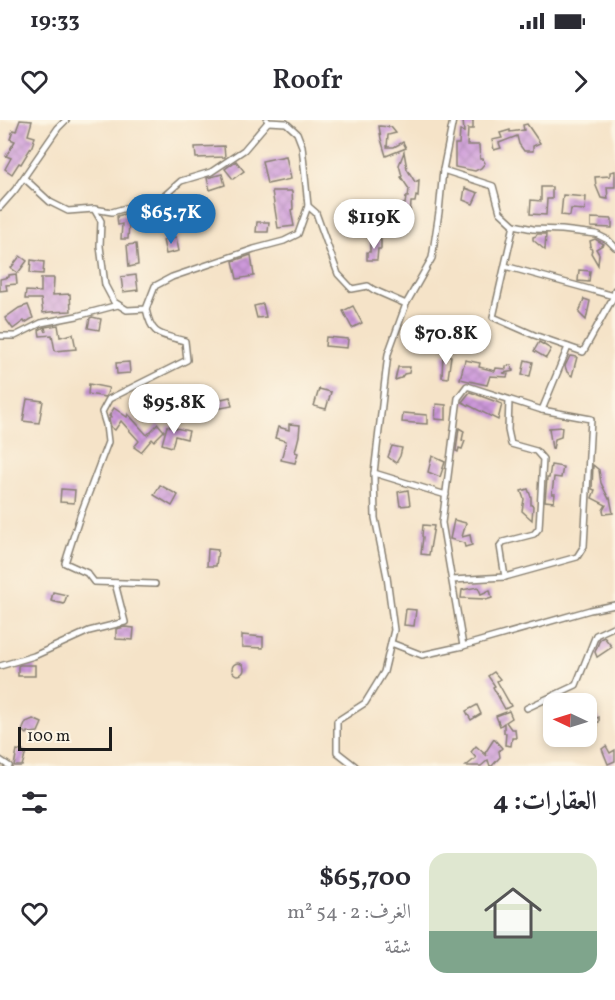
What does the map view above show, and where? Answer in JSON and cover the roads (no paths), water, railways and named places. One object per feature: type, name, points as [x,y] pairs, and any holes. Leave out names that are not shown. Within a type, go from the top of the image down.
[{"type":"street","points":[[0,207],[66,120]]},
{"type":"street","points":[[24,178],[50,202],[68,211],[94,209],[112,212],[163,197],[181,181],[211,172],[243,150],[268,121],[286,121],[297,133],[302,146],[308,206],[298,234],[284,241],[172,277],[155,286],[146,309],[149,323],[156,333],[185,341],[187,360],[110,399],[102,412],[108,442],[80,516],[66,563],[87,573],[94,582],[155,584]]},
{"type":"street","points":[[355,766],[337,752],[338,721],[365,704],[384,672],[394,630],[387,577],[375,518],[374,473],[388,354],[406,304],[432,258],[443,170],[452,121]]},
{"type":"street","points":[[443,170],[493,186],[500,212],[514,225],[533,229],[596,234],[608,240],[615,247]]},
{"type":"street","points":[[308,206],[316,213],[338,274],[352,289],[368,286],[406,304]]},
{"type":"street","points":[[94,209],[101,221],[100,246],[105,285],[114,302],[128,310],[146,309]]},
{"type":"street","points":[[505,266],[614,293],[583,352],[534,335],[493,317],[514,225]]},
{"type":"street","points":[[0,336],[15,336],[41,323],[77,316],[118,304]]},
{"type":"street","points":[[542,410],[568,346]]},
{"type":"street","points":[[452,580],[505,576],[578,557],[584,546],[591,419],[542,410],[466,386],[458,398],[442,523],[463,646]]},
{"type":"street","points":[[505,576],[500,546],[502,542],[534,534],[539,528],[543,459],[536,451],[511,444],[508,430],[510,400]]},
{"type":"street","points":[[374,473],[446,495]]},
{"type":"street","points":[[0,666],[34,656],[89,631],[125,622],[115,583]]},
{"type":"street","points":[[391,643],[422,655],[615,605]]},
{"type":"street","points":[[527,708],[576,685],[596,634],[615,626]]},
{"type":"street","points":[[0,760],[9,766]]}]
